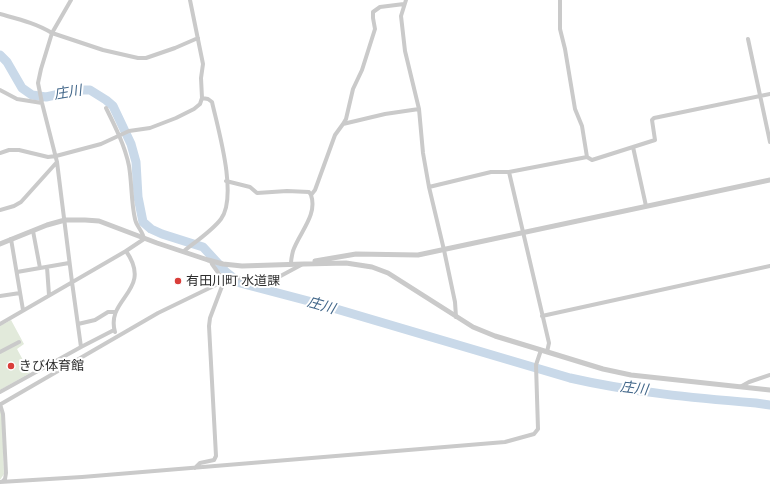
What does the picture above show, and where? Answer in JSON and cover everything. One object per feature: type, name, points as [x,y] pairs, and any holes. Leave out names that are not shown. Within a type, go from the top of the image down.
[{"type":"street","points":[[71,0],[52,33],[39,78],[39,87],[57,162],[81,347]]},
{"type":"street","points":[[0,153],[9,150],[19,150],[48,157],[56,156],[101,144],[119,134],[129,131],[150,128],[194,109],[200,104],[202,98],[201,78],[203,64],[190,0]]},
{"type":"street","points":[[560,0],[560,29],[565,49],[575,109],[582,126],[587,157]]},
{"type":"street","points":[[291,264],[293,251],[310,216],[313,203],[312,195],[316,190],[335,135],[346,119],[353,89],[362,70],[375,29],[373,12],[380,7],[405,2],[401,16],[405,51],[419,109],[423,153],[429,187],[455,302],[456,317]]},
{"type":"street","points":[[0,14],[24,20],[52,33],[103,50],[138,58],[146,58],[198,38]]},
{"type":"street","points":[[748,39],[770,142]]},
{"type":"street","points":[[0,90],[17,99],[42,103]]},
{"type":"street","points":[[429,187],[491,172],[508,172],[587,157],[592,160],[655,140],[652,120],[654,118],[770,94]]},
{"type":"street","points":[[184,251],[221,220],[226,211],[228,200],[225,158],[212,102],[208,99],[202,98]]},
{"type":"street","points":[[106,108],[119,134],[129,166],[135,221],[144,238]]},
{"type":"street","points":[[343,124],[385,114],[419,109]]},
{"type":"street","points":[[634,147],[646,206]]},
{"type":"street","points":[[0,210],[14,206],[20,202],[57,162]]},
{"type":"street","points":[[508,172],[549,343],[547,352]]},
{"type":"street","points":[[1,482],[5,479],[6,473],[3,414],[0,404],[158,313],[224,281],[236,278],[275,279],[304,264],[356,254],[418,255],[770,180]]},
{"type":"street","points":[[226,181],[250,187],[257,193],[287,190],[309,192],[312,195]]},
{"type":"street","points":[[0,244],[65,220],[99,222],[211,261],[242,266],[346,263],[372,267],[388,273],[473,327],[495,336],[602,369],[631,375],[770,390]]},
{"type":"street","points":[[33,231],[40,268]]},
{"type":"street","points":[[0,324],[126,251],[144,238]]},
{"type":"street","points":[[11,239],[23,310]]},
{"type":"street","points":[[117,336],[114,330],[116,312],[136,276],[133,262],[126,251]]},
{"type":"street","points":[[355,265],[350,259],[351,256],[356,254]]},
{"type":"street","points":[[211,261],[224,281]]},
{"type":"street","points":[[17,272],[69,263]]},
{"type":"street","points":[[542,316],[770,266]]},
{"type":"street","points":[[47,267],[49,295]]},
{"type":"street","points":[[195,468],[200,463],[214,460],[216,456],[209,326],[210,318],[224,281]]},
{"type":"street","points":[[0,296],[20,292]]},
{"type":"street","points":[[78,324],[95,320],[108,312],[116,312]]},
{"type":"street","points":[[0,392],[114,330]]},
{"type":"street","points":[[0,352],[19,342]]},
{"type":"street","points":[[1,482],[195,468],[506,442],[534,434],[538,429],[536,365],[541,350]]},
{"type":"street","points":[[740,387],[749,382],[770,375]]},
{"type":"street","points":[[5,389],[3,393],[5,397],[10,398]]},
{"type":"green space","points":[[11,320],[24,344],[17,349],[30,373],[0,390],[0,326]]},
{"type":"green space","points":[[0,411],[2,413],[4,474],[0,480]]},
{"type":"waterway","name":"庄川","points":[[0,55],[7,62],[22,88],[32,95],[46,97],[78,90],[90,90],[113,106],[131,144],[136,162],[138,197],[143,222],[151,229],[162,234],[203,247],[226,272],[240,283],[316,303],[570,378],[639,391],[770,405]]},
{"type":"place","name":"有田川町 水道課","points":[[178,281]]},
{"type":"place","name":"きび体育館","points":[[11,366]]}]
